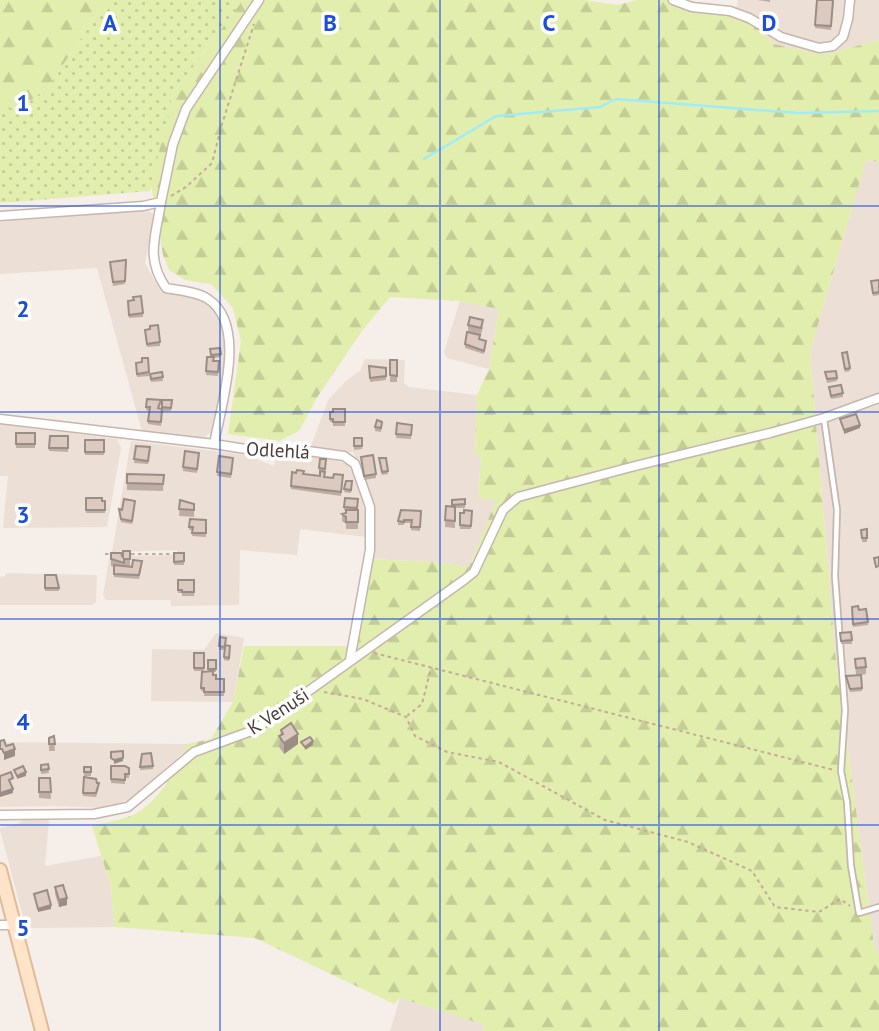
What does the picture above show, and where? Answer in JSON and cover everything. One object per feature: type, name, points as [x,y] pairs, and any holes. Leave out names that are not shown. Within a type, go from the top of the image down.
[{"type":"main road","points":[[0,870],[41,1031]]},
{"type":"street","points":[[214,444],[230,340],[223,315],[208,298],[166,288],[152,259],[160,202],[173,144],[186,109],[259,0]]},
{"type":"street","points":[[673,0],[692,7],[730,10],[781,37],[819,48],[833,46],[844,37],[850,0]]},
{"type":"street","points":[[0,216],[143,206],[160,202]]},
{"type":"street","points":[[824,418],[879,398]]},
{"type":"street","name":"K Venuši","points":[[0,815],[94,814],[128,807],[194,752],[254,730],[474,572],[503,510],[518,497],[824,418]]},
{"type":"street","name":"Odlehlá","points":[[0,419],[271,453],[301,450],[344,456],[355,464],[370,507],[370,550],[350,660]]},
{"type":"street","points":[[0,925],[15,925]]},
{"type":"lane","points":[[824,418],[838,510],[835,576],[845,710],[841,771],[859,913],[879,906]]},
{"type":"path","points":[[160,202],[186,187],[212,163],[254,23]]},
{"type":"path","points":[[105,554],[117,554]]},
{"type":"path","points":[[130,554],[179,554]]},
{"type":"path","points":[[363,651],[841,771]]},
{"type":"path","points":[[406,717],[422,704],[431,668]]},
{"type":"path","points":[[312,690],[363,699],[406,717],[415,736],[447,752],[499,762],[605,820],[688,842],[752,871],[775,907],[819,912],[840,899],[859,913]]},
{"type":"shaded area","points":[[738,0],[879,0],[879,40],[823,55],[774,44],[737,7]]},
{"type":"shaded area","points":[[866,160],[879,162],[879,953],[874,946],[835,651],[810,352]]},
{"type":"shaded area","points":[[148,210],[154,215],[145,263],[161,292],[201,300],[216,310],[228,348],[212,431],[204,438],[142,431],[97,268],[0,274],[0,222]]},
{"type":"shaded area","points":[[460,301],[499,309],[489,369],[447,358],[444,352]]},
{"type":"shaded area","points":[[365,359],[405,360],[404,383],[409,387],[477,395],[475,453],[481,454],[478,499],[497,499],[469,567],[373,559],[375,522],[371,500],[366,493],[353,452],[335,453],[310,449],[328,400],[360,371]]},
{"type":"shaded area","points":[[0,424],[117,439],[121,448],[107,527],[3,528],[8,476],[0,476]]},
{"type":"shaded area","points":[[131,441],[246,455],[274,466],[275,460],[303,456],[327,458],[347,464],[356,479],[365,512],[366,537],[300,529],[297,555],[240,550],[239,605],[171,606],[171,600],[106,600],[103,595],[109,559],[114,556],[177,555],[177,550],[112,552]]},
{"type":"shaded area","points":[[6,573],[97,575],[96,602],[92,605],[0,605],[0,577]]},
{"type":"shaded area","points":[[216,633],[244,638],[233,702],[151,701],[152,649],[204,650]]},
{"type":"shaded area","points":[[0,742],[187,744],[184,752],[134,795],[106,808],[0,807]]},
{"type":"shaded area","points":[[24,819],[49,819],[45,866],[101,856],[111,887],[114,927],[26,928],[0,830]]},
{"type":"shaded area","points":[[400,998],[486,1025],[483,1031],[390,1031]]},
{"type":"green space","points":[[0,0],[107,0],[48,87],[25,105],[0,110]]},
{"type":"green space","points":[[107,0],[243,0],[173,94],[150,191],[0,203],[0,110],[25,105],[48,87]]},
{"type":"green space","points":[[243,0],[584,0],[617,5],[637,0],[680,0],[737,7],[774,44],[823,55],[879,40],[879,162],[866,160],[810,352],[835,651],[874,946],[879,953],[879,1031],[483,1031],[485,1025],[400,998],[394,1004],[255,938],[114,927],[111,887],[92,826],[125,818],[144,808],[167,784],[187,744],[211,739],[233,702],[244,646],[349,646],[367,559],[433,562],[469,567],[496,500],[478,499],[481,455],[475,454],[477,395],[489,369],[499,309],[460,301],[390,297],[362,331],[318,396],[299,431],[279,441],[228,434],[241,341],[233,308],[211,284],[185,280],[169,270],[163,255],[151,185],[173,94]]},
{"type":"building","points":[[817,0],[833,0],[831,26],[815,25]]},
{"type":"building","points":[[126,260],[125,281],[113,282],[110,262]]},
{"type":"building","points":[[879,280],[879,292],[873,293],[871,281]]},
{"type":"building","points":[[141,296],[143,313],[129,315],[128,301]]},
{"type":"building","points":[[470,317],[483,320],[481,328],[468,325]]},
{"type":"building","points":[[158,325],[160,342],[147,344],[145,330]]},
{"type":"building","points":[[467,332],[480,335],[479,339],[486,341],[484,351],[465,344]]},
{"type":"building","points":[[220,348],[221,354],[211,355],[210,349]]},
{"type":"building","points":[[847,352],[850,368],[845,369],[842,353]]},
{"type":"building","points":[[207,357],[214,357],[213,361],[219,361],[218,372],[206,371]]},
{"type":"building","points":[[142,358],[148,358],[149,372],[137,374],[136,363],[142,362]]},
{"type":"building","points":[[390,360],[397,360],[397,376],[390,375]]},
{"type":"building","points":[[369,366],[386,368],[386,376],[370,378]]},
{"type":"building","points":[[836,371],[837,378],[827,379],[825,372]]},
{"type":"building","points":[[162,372],[163,377],[151,379],[150,374]]},
{"type":"building","points":[[841,385],[843,393],[831,396],[829,387]]},
{"type":"building","points":[[147,399],[161,400],[158,408],[162,409],[161,422],[148,421],[150,407],[146,407]]},
{"type":"building","points":[[162,400],[172,400],[171,408],[162,407]]},
{"type":"building","points":[[333,409],[345,409],[345,422],[333,422],[333,419],[330,419]]},
{"type":"building","points":[[856,414],[860,425],[844,430],[840,419]]},
{"type":"building","points":[[377,420],[382,422],[381,428],[375,427]]},
{"type":"building","points":[[397,423],[412,425],[411,435],[396,434]]},
{"type":"building","points":[[16,433],[35,433],[35,444],[16,444]]},
{"type":"building","points":[[50,436],[68,436],[68,448],[49,448]]},
{"type":"building","points":[[354,438],[362,438],[362,446],[354,446]]},
{"type":"building","points":[[85,440],[104,440],[104,452],[85,452]]},
{"type":"building","points":[[136,446],[150,447],[148,461],[134,459]]},
{"type":"building","points":[[185,451],[199,453],[197,469],[183,467]]},
{"type":"building","points":[[373,455],[376,474],[364,476],[361,457]]},
{"type":"building","points":[[219,456],[233,458],[231,474],[217,472]]},
{"type":"building","points":[[379,458],[386,458],[388,471],[382,472]]},
{"type":"building","points":[[320,459],[326,459],[325,469],[319,468]]},
{"type":"building","points":[[297,470],[304,471],[303,474],[320,476],[320,471],[325,472],[324,477],[333,478],[334,474],[343,475],[341,492],[291,486],[292,472],[296,473]]},
{"type":"building","points":[[127,474],[164,475],[163,484],[127,483]]},
{"type":"building","points":[[346,481],[352,481],[351,490],[344,489]]},
{"type":"building","points":[[86,498],[102,498],[102,501],[105,501],[105,510],[86,510]]},
{"type":"building","points":[[345,498],[358,499],[357,508],[344,507]]},
{"type":"building","points":[[124,499],[135,501],[132,521],[121,519],[119,509],[122,510]]},
{"type":"building","points":[[465,499],[465,504],[452,505],[452,500]]},
{"type":"building","points":[[180,500],[194,504],[194,510],[179,509]]},
{"type":"building","points":[[446,506],[455,507],[455,521],[445,520]]},
{"type":"building","points":[[346,510],[358,510],[358,522],[346,522],[346,517],[342,514],[346,513]]},
{"type":"building","points":[[401,510],[421,511],[420,527],[411,527],[412,520],[398,521]]},
{"type":"building","points":[[464,510],[472,511],[471,526],[460,525],[460,513],[464,513]]},
{"type":"building","points":[[190,519],[206,520],[206,533],[192,533],[193,527],[189,527]]},
{"type":"building","points":[[867,529],[867,538],[862,538],[861,530]]},
{"type":"building","points":[[123,551],[130,551],[130,559],[124,559],[124,563],[111,559],[111,553],[121,553],[123,558]]},
{"type":"building","points":[[174,553],[184,553],[184,561],[174,562]]},
{"type":"building","points":[[879,557],[879,566],[876,567],[874,558]]},
{"type":"building","points":[[133,560],[142,561],[139,575],[114,574],[114,565],[132,567]]},
{"type":"building","points":[[45,575],[56,575],[59,588],[45,588]]},
{"type":"building","points":[[178,580],[194,580],[194,592],[178,590]]},
{"type":"building","points":[[858,606],[859,610],[866,609],[868,622],[853,624],[852,607]]},
{"type":"building","points":[[851,632],[852,640],[841,641],[840,633]]},
{"type":"building","points":[[220,637],[226,638],[225,645],[230,646],[229,658],[224,657],[225,647],[219,646]]},
{"type":"building","points":[[194,653],[204,653],[204,668],[194,668]]},
{"type":"building","points":[[865,658],[866,667],[856,668],[855,659]]},
{"type":"building","points":[[208,660],[216,660],[216,669],[208,669]]},
{"type":"building","points":[[213,671],[216,679],[224,679],[224,692],[204,692],[204,688],[201,688],[202,672]]},
{"type":"building","points":[[861,675],[862,688],[850,689],[846,676]]},
{"type":"building","points":[[291,723],[298,734],[284,743],[279,736],[283,734],[281,730]]},
{"type":"building","points":[[54,736],[55,744],[49,744],[49,738]]},
{"type":"building","points":[[310,737],[313,741],[305,747],[301,742]]},
{"type":"building","points":[[4,740],[6,746],[13,744],[15,749],[4,753],[0,749],[0,741]]},
{"type":"building","points":[[123,751],[123,758],[111,758],[111,752]]},
{"type":"building","points":[[151,753],[153,766],[140,767],[142,754]]},
{"type":"building","points":[[48,764],[49,769],[41,770],[41,765]]},
{"type":"building","points":[[23,766],[26,772],[17,776],[14,770]]},
{"type":"building","points":[[111,766],[129,768],[125,780],[111,779]]},
{"type":"building","points":[[84,767],[91,767],[91,772],[84,772]]},
{"type":"building","points":[[11,772],[13,778],[9,780],[13,789],[0,793],[0,776]]},
{"type":"building","points":[[84,777],[96,779],[99,783],[96,793],[83,793]]},
{"type":"building","points":[[39,778],[50,778],[51,792],[39,792]]},
{"type":"building","points":[[63,885],[67,898],[59,900],[55,887]]},
{"type":"building","points":[[47,890],[51,905],[38,909],[34,894]]},
{"type":"waterway","points":[[424,159],[496,116],[600,107],[616,99],[798,113],[879,111]]}]
